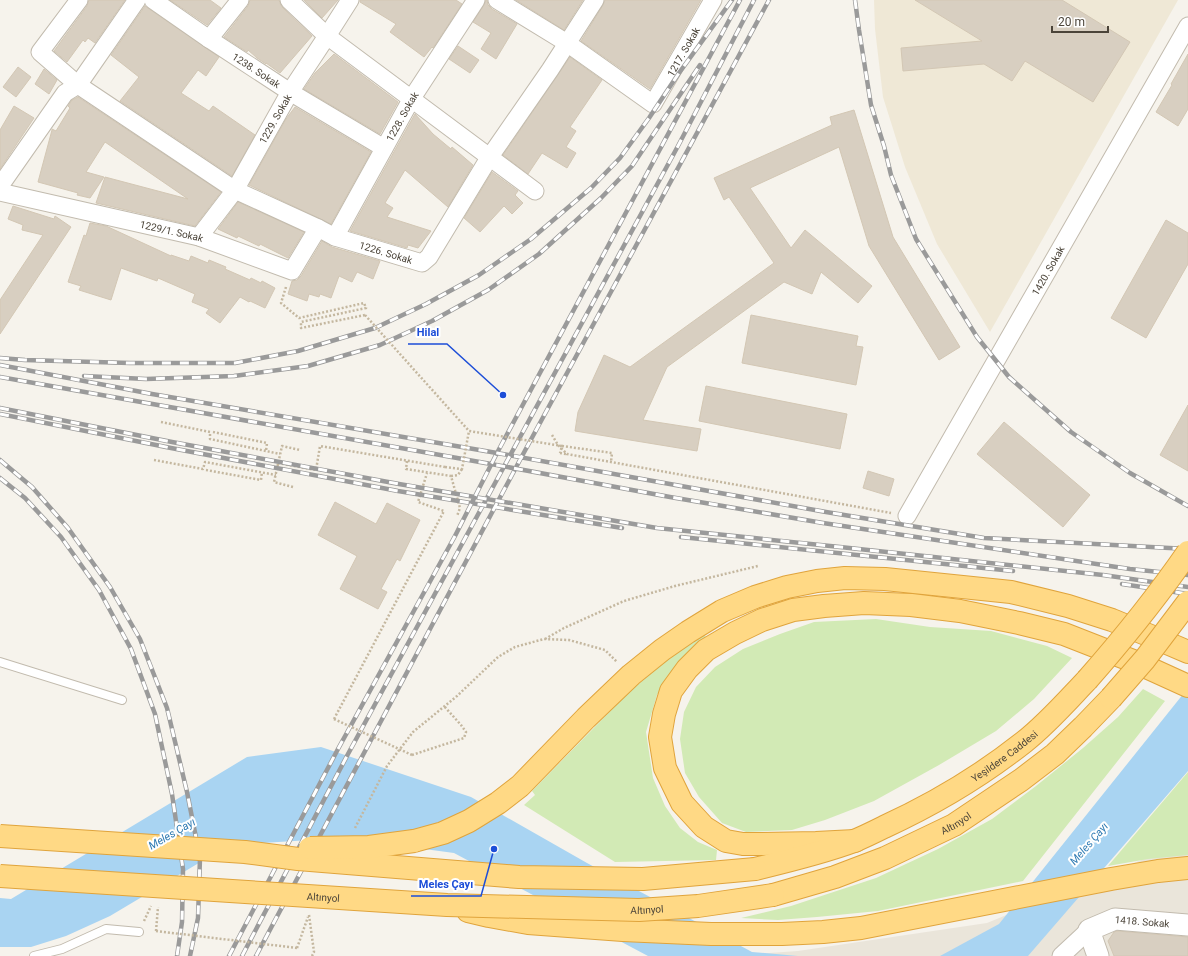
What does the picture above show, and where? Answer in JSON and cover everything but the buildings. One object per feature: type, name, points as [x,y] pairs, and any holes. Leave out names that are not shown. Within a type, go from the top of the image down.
[{"type":"highway","name":"Yeşildere Caddesi","points":[[245,852],[298,859],[519,877],[643,879],[755,869],[811,855],[854,841],[905,818],[948,795],[1025,741],[1064,706],[1116,648],[1188,552]]},
{"type":"highway","points":[[0,836],[245,852],[283,848],[369,847],[414,841],[443,833],[469,821],[498,803],[520,786],[586,718],[631,675],[662,650],[688,632],[729,608],[755,597],[787,587],[817,581],[844,578],[885,579],[1011,592],[1068,606],[1112,620],[1188,652]]},
{"type":"highway","name":"Altınyol","points":[[0,876],[447,905],[639,910],[698,906],[772,895],[842,875],[886,858],[954,825],[1021,780],[1055,754],[1111,698],[1146,659],[1188,602]]},
{"type":"highway","points":[[854,841],[761,844],[743,844],[726,841],[704,827],[682,803],[665,768],[660,737],[664,714],[671,691],[687,669],[706,650],[762,620],[793,610],[864,603],[911,605],[967,613],[1020,623],[1064,634],[1133,661],[1186,685]]},
{"type":"highway","points":[[447,905],[489,916],[528,923],[623,930],[704,934],[782,934],[823,932],[861,928],[1111,879],[1158,871],[1188,868]]},
{"type":"street","name":"1226. Sokak","points":[[79,0],[40,52],[78,85],[235,190],[318,228],[335,238],[422,263],[429,257],[489,158],[550,70],[595,0]]},
{"type":"street","points":[[0,186],[65,93],[78,85],[137,0]]},
{"type":"street","name":"1238. Sokak","points":[[153,0],[290,92],[384,148]]},
{"type":"street","points":[[209,39],[240,0]]},
{"type":"street","points":[[289,0],[328,36],[535,191]]},
{"type":"street","name":"1229. Sokak","points":[[199,237],[235,190],[290,92],[328,36],[350,0]]},
{"type":"street","name":"1228. Sokak","points":[[335,238],[412,98],[476,0]]},
{"type":"street","points":[[497,0],[567,43]]},
{"type":"street","name":"1217. Sokak","points":[[567,43],[653,104],[713,0]]},
{"type":"street","name":"1420. Sokak","points":[[907,516],[1188,26]]},
{"type":"street","name":"1229/1. Sokak","points":[[0,192],[199,237],[292,271]]},
{"type":"street","points":[[292,271],[318,228]]},
{"type":"street","name":"1418. Sokak","points":[[1061,956],[1089,930],[1115,919],[1188,925]]},
{"type":"street","points":[[1089,930],[1098,956]]},
{"type":"lane","points":[[0,662],[122,700]]},
{"type":"lane","points":[[34,956],[62,949],[106,929],[140,932]]},
{"type":"path","points":[[292,271],[281,304],[299,318],[364,303],[366,308],[301,322],[301,328],[365,314],[469,431],[612,453],[611,462]]},
{"type":"path","points":[[162,422],[210,432],[210,439],[280,454]]},
{"type":"path","points":[[407,461],[406,469],[450,476],[458,475],[462,469],[469,431]]},
{"type":"path","points":[[213,432],[267,443],[266,451]]},
{"type":"path","points":[[552,435],[558,445],[567,454]]},
{"type":"path","points":[[293,487],[274,482],[282,446],[300,450]]},
{"type":"path","points":[[278,463],[316,470],[320,446],[462,469]]},
{"type":"path","points":[[562,446],[560,453],[907,516]]},
{"type":"path","points":[[154,460],[203,469],[205,462],[276,475]]},
{"type":"path","points":[[206,470],[261,480],[262,472]]},
{"type":"path","points":[[427,473],[418,502],[444,511],[334,719],[412,755],[464,738],[466,732],[444,706]]},
{"type":"path","points":[[450,476],[460,508],[458,516]]},
{"type":"path","points":[[352,832],[388,766],[413,732],[457,696],[498,657],[515,647],[544,639],[564,628],[624,601],[675,586],[758,566]]},
{"type":"path","points":[[544,639],[569,640],[605,650],[631,675]]},
{"type":"path","points":[[140,932],[151,906],[159,907],[156,931],[297,948],[309,914]]},
{"type":"shaded area","points":[[874,0],[1178,0],[990,332],[937,244],[905,167],[883,97],[875,29]]},
{"type":"shaded area","points":[[1188,841],[1188,956],[728,956],[798,951],[987,923]]},
{"type":"green space","points":[[876,619],[930,627],[991,631],[1047,646],[1072,658],[1034,699],[996,731],[874,801],[825,820],[792,830],[746,832],[722,823],[699,797],[685,773],[680,739],[684,712],[696,687],[715,667],[743,649],[780,634],[814,622]]},
{"type":"green space","points":[[704,634],[707,639],[678,663],[657,695],[646,732],[653,778],[665,806],[680,828],[698,842],[717,850],[716,860],[615,862],[524,805],[535,795],[532,791],[629,692],[665,662]]},
{"type":"green space","points":[[1143,689],[1165,701],[1023,881],[878,911],[778,920],[741,918],[791,906],[876,878],[938,849],[992,819],[1083,748],[1118,717]]},
{"type":"green space","points":[[1188,772],[1188,855],[1148,859],[1108,866]]},
{"type":"water","name":"Meles Çayı","points":[[1188,688],[1188,771],[1028,956],[940,956],[999,924]]},
{"type":"water","name":"Meles Çayı","points":[[321,747],[471,797],[587,863],[752,952],[798,956],[648,956],[454,853],[343,838],[229,845],[110,916],[66,936],[31,947],[0,947],[0,898],[11,899],[247,757]]},
{"type":"railway","points":[[0,358],[130,363],[235,363],[298,351],[375,328],[426,304],[479,275],[531,239],[591,188],[620,158],[732,0]]},
{"type":"railway","points":[[229,956],[338,749],[455,536],[497,453],[740,0]]},
{"type":"railway","points":[[242,956],[348,754],[678,146],[754,0]]},
{"type":"railway","points":[[256,956],[521,458],[769,0]]},
{"type":"railway","points":[[855,0],[871,105],[884,146],[891,175],[916,239],[977,337],[1009,377],[1071,432],[1130,473],[1188,506]]},
{"type":"railway","points":[[84,376],[146,379],[234,376],[308,366],[380,345],[432,321],[488,290],[539,254],[601,198],[632,166],[700,65]]},
{"type":"railway","points":[[0,365],[152,394],[497,453],[826,512],[984,538],[1188,549]]},
{"type":"railway","points":[[0,377],[823,523],[1130,569],[1188,575]]},
{"type":"railway","points":[[0,408],[172,442],[399,484],[657,528],[1103,575],[1188,587]]},
{"type":"railway","points":[[0,414],[398,491],[622,528]]},
{"type":"railway","points":[[0,460],[32,487],[68,528],[110,587],[140,639],[167,708],[187,792],[200,858],[198,918],[190,956]]},
{"type":"railway","points":[[0,478],[25,498],[61,537],[99,590],[131,649],[155,714],[172,794],[183,869],[182,922],[177,956]]},
{"type":"railway","points":[[681,537],[1013,571]]},
{"type":"railway","points":[[1122,584],[1188,594]]},
{"type":"place","name":"Hilal","points":[[503,395]]},
{"type":"place","name":"Meles Çayı","points":[[494,849]]}]
